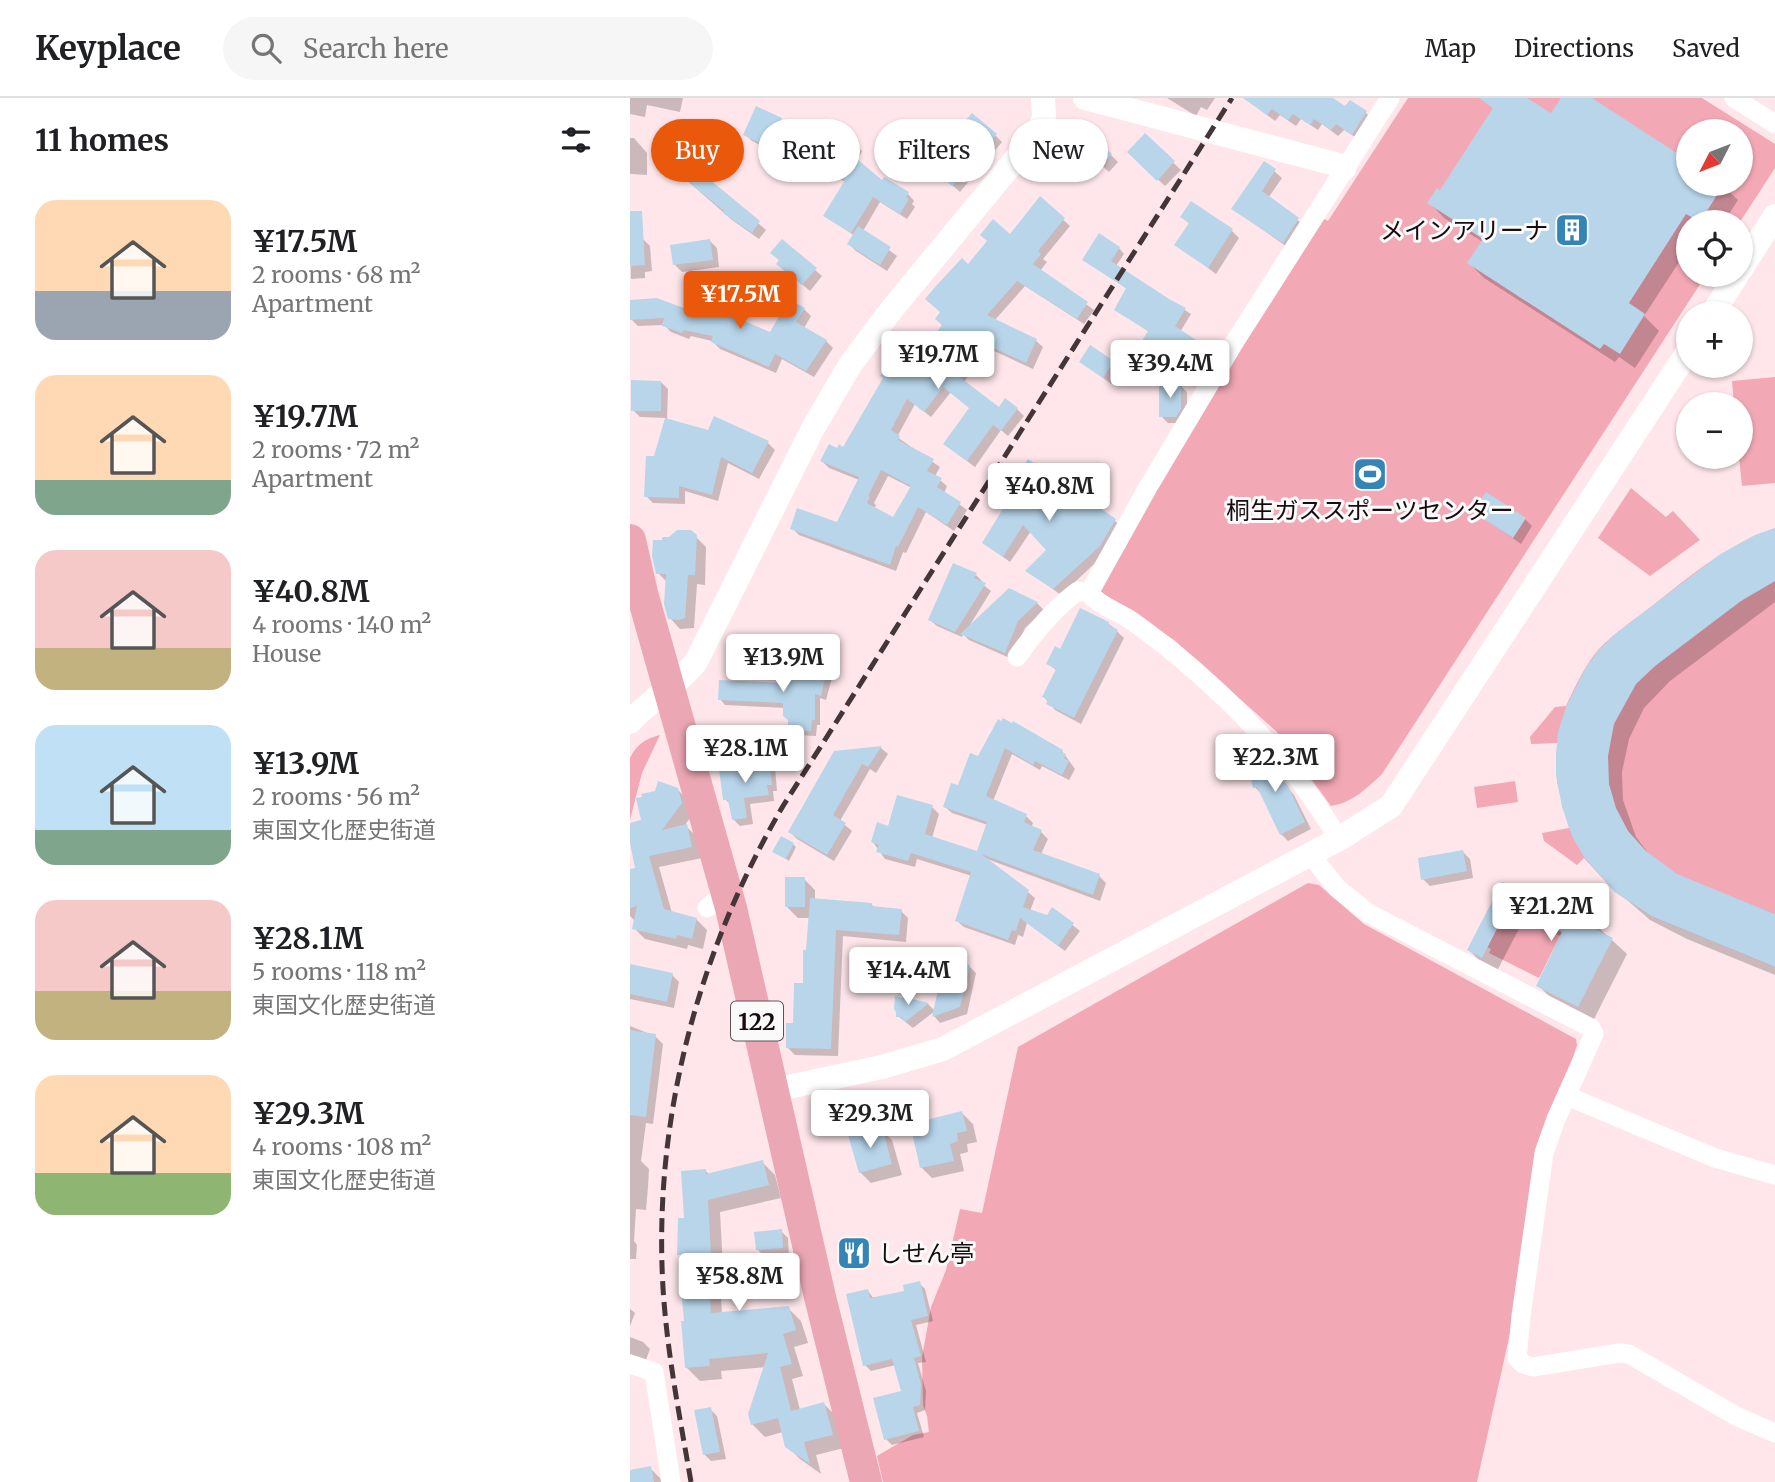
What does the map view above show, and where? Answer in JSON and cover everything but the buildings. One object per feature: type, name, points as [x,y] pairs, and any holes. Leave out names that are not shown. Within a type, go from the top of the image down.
[{"type":"highway","name":"122","points":[[630,540],[669,688],[717,903],[774,1090],[820,1297],[866,1482]]},
{"type":"street","points":[[630,723],[652,700],[680,680],[696,662],[826,404],[875,331],[1038,132],[1044,118],[1043,98]]},
{"type":"street","points":[[1085,98],[1335,164],[1344,169]]},
{"type":"street","points":[[1089,593],[1140,500],[1234,343],[1390,98]]},
{"type":"street","points":[[1734,98],[1775,124]]},
{"type":"street","points":[[1753,250],[1775,216]]},
{"type":"street","points":[[774,1090],[882,1067],[943,1049],[1380,815],[1399,797],[1469,685],[1676,370]]},
{"type":"street","points":[[1017,657],[1032,635],[1069,597],[1078,591],[1089,593],[1160,642],[1245,717],[1301,783],[1339,839]]},
{"type":"street","points":[[1310,854],[1337,888],[1368,913],[1591,1028],[1594,1034],[1544,1153],[1517,1358],[1523,1364],[1533,1367],[1619,1353],[1629,1354],[1736,1416],[1775,1433]]},
{"type":"street","points":[[1567,1096],[1715,1158],[1775,1175]]},
{"type":"street","points":[[630,1364],[654,1372],[671,1482]]},
{"type":"shaded area","name":"桐生ガススポーツセンター","points":[[1408,98],[1702,98],[1735,119],[1676,119],[1676,196],[1754,196],[1754,131],[1775,144],[1775,168],[1748,210],[1676,210],[1676,287],[1698,287],[1689,301],[1676,301],[1676,321],[1382,774],[1352,798],[1331,806],[1277,732],[1174,640],[1101,593],[1098,586],[1258,321],[1324,219],[1328,221]]},
{"type":"shaded area","points":[[1775,377],[1775,483],[1742,486],[1740,469],[1753,469],[1753,392],[1733,392],[1732,381]]},
{"type":"shaded area","points":[[1631,488],[1666,517],[1673,511],[1700,540],[1650,576],[1598,538]]},
{"type":"shaded area","points":[[1775,528],[1775,967],[1651,916],[1615,892],[1584,858],[1577,865],[1544,841],[1542,833],[1569,828],[1557,782],[1557,743],[1531,744],[1530,737],[1555,707],[1566,706],[1588,663],[1611,638],[1710,561]]},
{"type":"shaded area","points":[[660,735],[642,773],[630,820],[630,758],[642,743]]},
{"type":"shaded area","points":[[1515,781],[1518,802],[1477,808],[1474,787]]},
{"type":"shaded area","points":[[1308,883],[1319,885],[1364,924],[1576,1039],[1577,1045],[1568,1072],[1477,1482],[883,1482],[877,1456],[913,1435],[929,1432],[923,1405],[922,1357],[931,1307],[946,1270],[960,1209],[982,1213],[1018,1047]]},
{"type":"shaded area","points":[[1514,907],[1562,932],[1539,978],[1489,953],[1491,949],[1487,947],[1507,909],[1511,911]]},
{"type":"railway","points":[[691,1482],[674,1385],[663,1288],[662,1225],[666,1162],[674,1100],[687,1038],[727,919],[753,861],[783,806],[1232,98]]},
{"type":"place","name":"メインアリーナ","points":[[1572,230]]},
{"type":"place","name":"桐生ガススポーツセンター","points":[[1370,474]]},
{"type":"place","name":"しせん亭","points":[[854,1253]]}]
